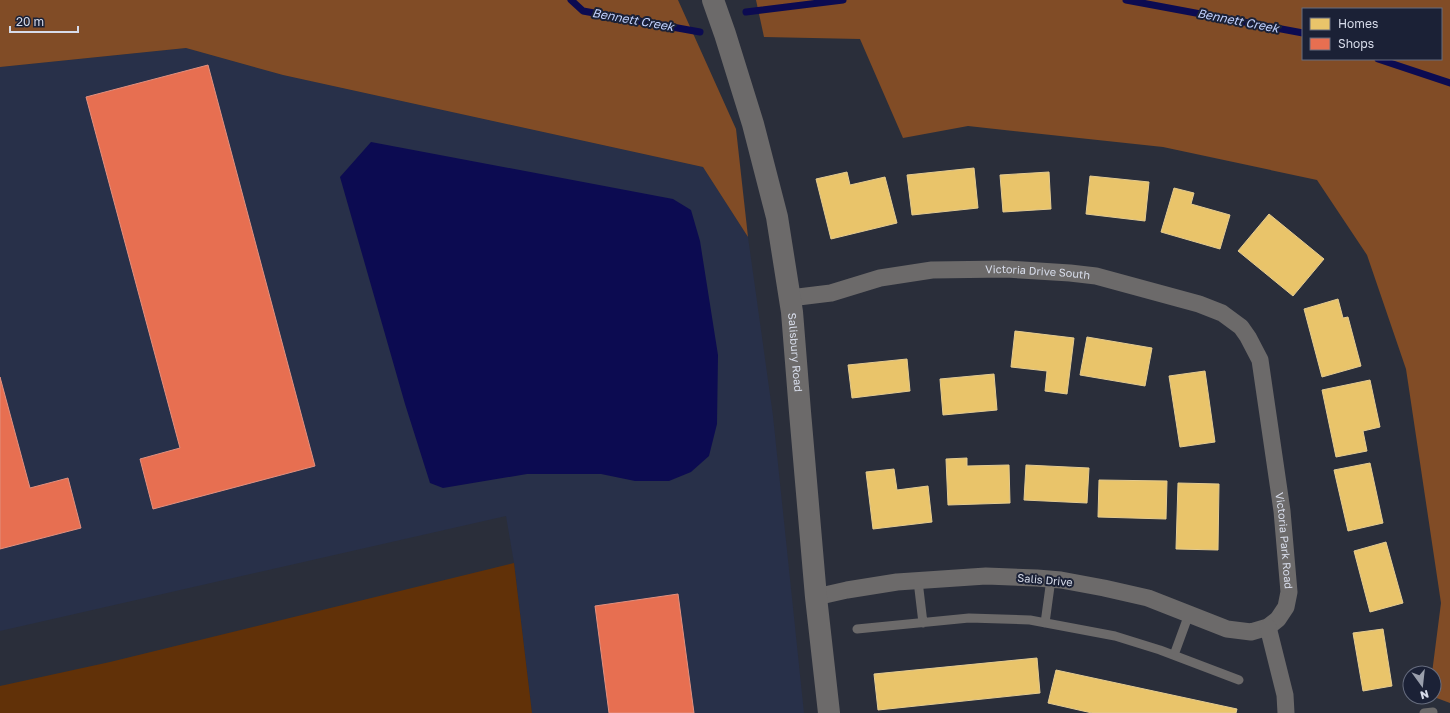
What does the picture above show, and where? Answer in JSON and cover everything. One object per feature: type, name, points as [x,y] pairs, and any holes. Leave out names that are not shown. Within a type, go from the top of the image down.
[{"type":"street","name":"Salisbury Road","points":[[713,0],[753,124],[777,217],[792,312],[816,597],[829,713]]},
{"type":"street","name":"Victoria Drive South","points":[[790,298],[831,293],[880,278],[932,270],[1006,269],[1096,276],[1199,304],[1222,313],[1241,327],[1260,360]]},
{"type":"street","name":"Victoria Park Road","points":[[1260,360],[1282,511],[1289,592],[1286,607],[1278,619],[1268,627]]},
{"type":"street","name":"Salis Drive","points":[[816,597],[847,590],[897,582],[986,576],[1050,579],[1104,588],[1148,598],[1227,629],[1251,632],[1268,627]]},
{"type":"street","points":[[1268,627],[1285,695],[1286,713]]},
{"type":"lane","points":[[1045,622],[1050,579]]},
{"type":"lane","points":[[918,581],[923,623]]},
{"type":"lane","points":[[1174,655],[1189,614]]},
{"type":"lane","points":[[857,629],[969,618],[1030,620],[1045,622],[1115,636],[1174,655],[1239,680]]},
{"type":"shaded area","points":[[0,0],[678,0],[736,129],[748,237],[703,167],[283,75],[186,48],[0,67]]},
{"type":"shaded area","points":[[756,0],[1450,0],[1450,703],[1442,700],[1442,665],[1433,665],[1441,603],[1406,369],[1367,255],[1317,180],[1163,147],[968,126],[903,138],[860,39],[764,37]]},
{"type":"shaded area","points":[[186,48],[283,75],[703,167],[748,237],[773,416],[804,713],[532,713],[514,563],[506,516],[0,631],[0,67]]},
{"type":"shaded area","points":[[371,142],[673,199],[691,210],[700,241],[718,355],[717,424],[709,456],[691,472],[669,481],[635,481],[601,474],[527,474],[443,488],[430,483],[405,404],[340,177]]},
{"type":"shaded area","points":[[514,563],[532,713],[0,713],[0,686],[110,662]]},
{"type":"building: Homes","points":[[974,168],[978,208],[912,215],[907,175]]},
{"type":"building: Homes","points":[[847,172],[850,185],[885,177],[897,223],[831,239],[816,179]]},
{"type":"building: Homes","points":[[1049,172],[1051,209],[1003,212],[1000,175]]},
{"type":"building: Homes","points":[[1090,176],[1149,182],[1145,221],[1086,214]]},
{"type":"building: Homes","points":[[1174,188],[1194,193],[1191,204],[1230,215],[1220,249],[1161,232]]},
{"type":"building: Homes","points":[[1269,214],[1324,259],[1293,296],[1238,251]]},
{"type":"building: Homes","points":[[1338,299],[1343,318],[1348,317],[1361,366],[1322,377],[1304,309]]},
{"type":"building: Homes","points":[[1015,331],[1074,338],[1067,394],[1045,391],[1047,371],[1011,367]]},
{"type":"building: Homes","points":[[1087,337],[1152,348],[1145,386],[1080,375]]},
{"type":"building: Homes","points":[[907,359],[910,391],[852,398],[848,365]]},
{"type":"building: Homes","points":[[1205,371],[1215,442],[1180,447],[1169,376]]},
{"type":"building: Homes","points":[[994,374],[997,410],[943,415],[940,379]]},
{"type":"building: Homes","points":[[1370,380],[1380,427],[1363,431],[1367,451],[1336,457],[1322,390]]},
{"type":"building: Homes","points":[[967,458],[967,466],[1009,465],[1010,503],[948,505],[946,459]]},
{"type":"building: Homes","points":[[1370,463],[1383,523],[1348,531],[1334,470]]},
{"type":"building: Homes","points":[[1026,465],[1089,468],[1087,503],[1024,500]]},
{"type":"building: Homes","points":[[894,469],[897,490],[928,486],[932,522],[873,529],[866,472]]},
{"type":"building: Homes","points":[[1099,480],[1167,481],[1166,519],[1098,517]]},
{"type":"building: Homes","points":[[1178,483],[1219,484],[1218,550],[1176,549]]},
{"type":"building: Homes","points":[[1386,542],[1403,603],[1370,612],[1354,551]]},
{"type":"building: Homes","points":[[1383,629],[1392,686],[1363,691],[1353,633]]},
{"type":"building: Homes","points":[[1037,658],[1040,693],[878,710],[874,674]]},
{"type":"building: Homes","points":[[1056,670],[1237,709],[1236,713],[1092,713],[1048,703]]},
{"type":"building: Shops","points":[[208,65],[315,466],[153,509],[140,459],[180,448],[86,97]]},
{"type":"building: Shops","points":[[0,377],[30,488],[68,478],[81,528],[0,549]]},
{"type":"building: Shops","points":[[678,594],[694,713],[609,713],[595,606]]},
{"type":"waterway","name":"Bennett Creek","points":[[571,0],[583,11],[700,32]]},
{"type":"waterway","name":"Bennett Creek","points":[[746,12],[843,0]]},
{"type":"waterway","name":"Bennett Creek","points":[[1126,0],[1302,33]]},
{"type":"waterway","name":"Bennett Creek","points":[[1381,60],[1450,83]]}]
